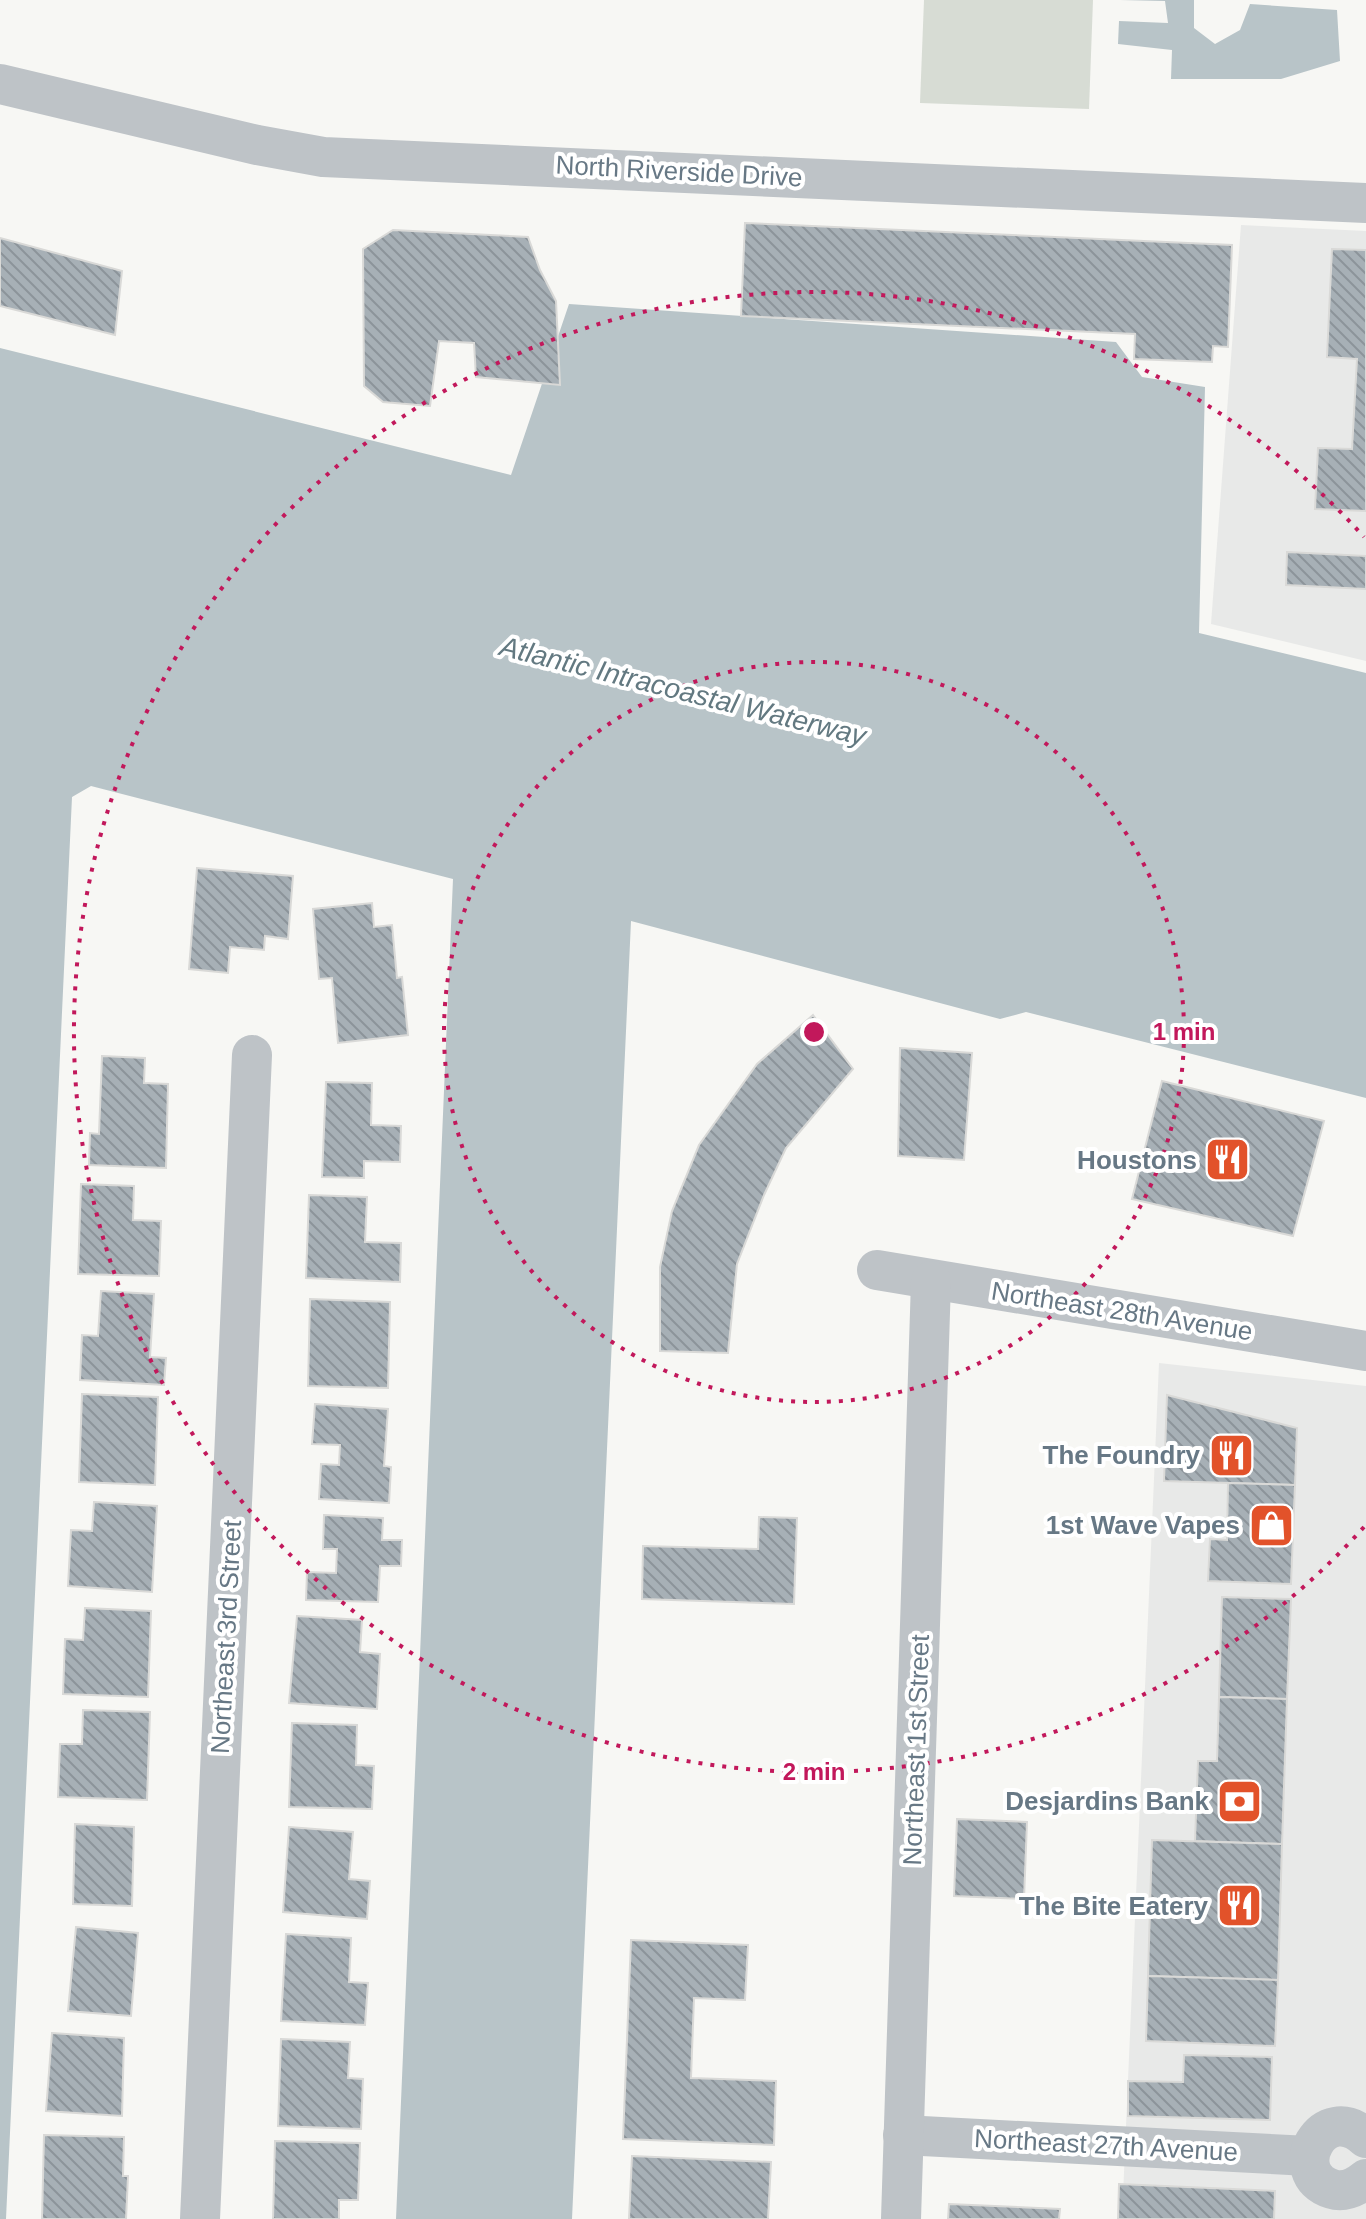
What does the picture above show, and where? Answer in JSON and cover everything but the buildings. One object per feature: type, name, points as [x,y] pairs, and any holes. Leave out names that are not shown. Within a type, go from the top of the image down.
[{"type":"street","name":"North Riverside Drive","points":[[0,84],[257,145],[323,157],[1366,203]]},
{"type":"street","name":"Northeast 3rd Street","points":[[200,2219],[252,1055]]},
{"type":"street","name":"Northeast 28th Avenue","points":[[877,1270],[1366,1351]]},
{"type":"street","name":"Northeast 1st Street","points":[[901,2219],[931,1281]]},
{"type":"street","points":[[1366,2138],[1355,2129],[1343,2126],[1331,2128],[1320,2134],[1309,2156],[1311,2169],[1318,2181],[1329,2188],[1343,2191],[1355,2188],[1366,2179]]},
{"type":"street","name":"Northeast 27th Avenue","points":[[903,2135],[1309,2156]]},
{"type":"shaded area","points":[[924,0],[1093,0],[1089,109],[920,103]]},
{"type":"shaded area","points":[[1241,225],[1366,231],[1366,661],[1211,624]]},
{"type":"shaded area","points":[[1159,1363],[1366,1386],[1366,2219],[1122,2219]]},
{"type":"water","points":[[1120,0],[1194,0],[1194,28],[1215,44],[1240,30],[1250,4],[1337,10],[1340,61],[1281,79],[1171,79],[1172,50],[1118,44],[1119,21],[1168,23],[1165,1]]},
{"type":"water","name":"Atlantic Intracoastal Waterway","points":[[569,304],[1116,342],[1142,377],[1205,387],[1199,633],[1366,673],[1366,1098],[1026,1012],[1000,1019],[631,921],[572,2219],[396,2219],[453,879],[91,786],[72,797],[6,2219],[0,2219],[0,348],[511,475]]},
{"type":"place","name":"Houstons","points":[[1228,1160]]},
{"type":"place","name":"The Foundry","points":[[1231,1455]]},
{"type":"place","name":"1st Wave Vapes","points":[[1271,1525]]},
{"type":"place","name":"Desjardins Bank","points":[[1240,1801]]},
{"type":"place","name":"The Bite Eatery","points":[[1239,1906]]}]
